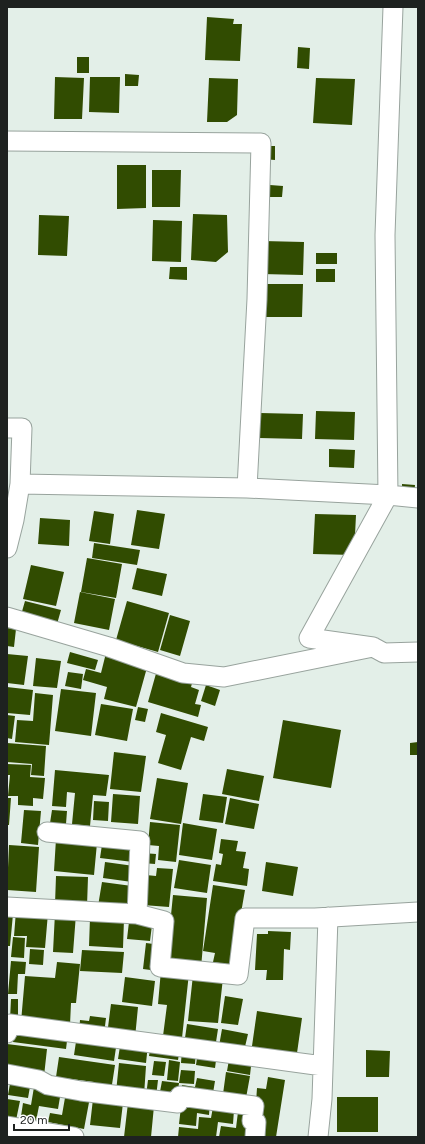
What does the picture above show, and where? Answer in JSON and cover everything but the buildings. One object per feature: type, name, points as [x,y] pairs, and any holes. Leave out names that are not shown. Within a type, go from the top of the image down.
[{"type":"street","points":[[393,7],[385,236],[388,495],[309,638],[373,647],[384,653],[418,652]]},
{"type":"street","points":[[7,141],[261,143],[257,299],[247,488]]},
{"type":"street","points":[[7,428],[22,428],[20,484],[14,520],[7,548]]},
{"type":"street","points":[[20,484],[247,488],[388,495],[418,498]]},
{"type":"street","points":[[7,617],[109,646],[182,673],[224,677],[373,647]]},
{"type":"street","points":[[47,832],[140,841],[137,914]]},
{"type":"street","points":[[7,907],[137,914],[164,920],[160,967],[238,975],[245,918],[328,917],[418,912]]},
{"type":"street","points":[[318,1137],[322,1099],[328,917]]},
{"type":"street","points":[[7,1033],[10,1024],[322,1066]]},
{"type":"street","points":[[7,1074],[39,1080],[48,1084],[81,1091],[178,1103],[180,1096],[254,1106],[252,1122],[256,1122],[254,1137]]},
{"type":"street","points":[[7,1126],[74,1137]]}]
